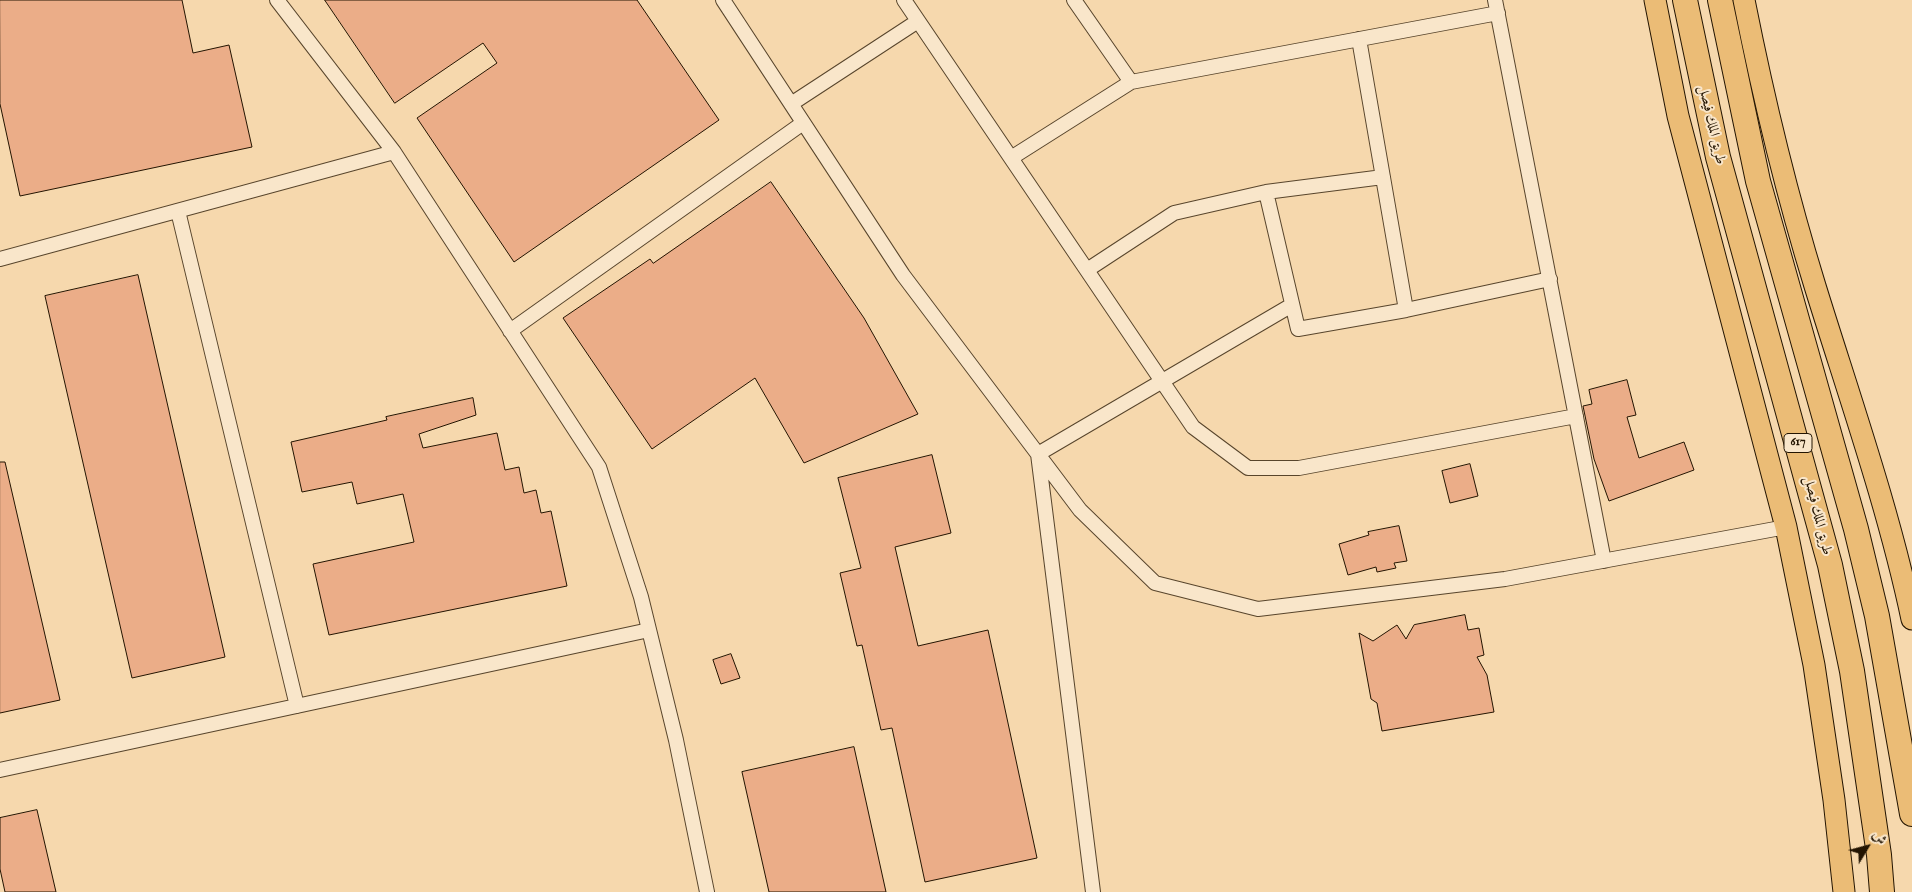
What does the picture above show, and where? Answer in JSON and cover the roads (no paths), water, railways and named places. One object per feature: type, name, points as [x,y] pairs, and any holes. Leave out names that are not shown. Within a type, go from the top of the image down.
[{"type":"highway","name":"طريق الملك فيصل","points":[[1685,0],[1720,166],[1830,566],[1852,671],[1879,855],[1880,892]]},
{"type":"highway","name":"617","points":[[1720,0],[1758,181],[1856,529],[1877,616],[1912,814]]},
{"type":"main road","points":[[1655,0],[1676,110],[1786,527],[1814,666],[1834,800],[1844,892]]},
{"type":"main road","points":[[1744,0],[1763,97],[1814,283],[1875,476],[1912,619]]},
{"type":"street","points":[[277,0],[394,152],[598,466],[641,597],[676,740],[707,892]]},
{"type":"street","points":[[723,0],[903,275],[1080,510],[1155,583],[1258,609],[1505,579],[1786,527]]},
{"type":"street","points":[[904,0],[1193,427],[1248,468],[1298,468],[1576,416]]},
{"type":"street","points":[[1074,0],[1131,82]]},
{"type":"street","points":[[1011,158],[1131,82],[1359,39],[1497,6],[1604,561]]},
{"type":"street","points":[[790,104],[918,21]]},
{"type":"street","points":[[1359,39],[1406,310]]},
{"type":"street","points":[[510,331],[803,123]]},
{"type":"street","points":[[0,259],[394,152]]},
{"type":"street","points":[[1087,270],[1174,213],[1266,192],[1383,177]]},
{"type":"street","points":[[1266,192],[1298,330],[1550,280]]},
{"type":"street","points":[[178,210],[297,706]]},
{"type":"street","points":[[1038,454],[1292,305]]},
{"type":"street","points":[[1038,454],[1092,892]]},
{"type":"street","points":[[0,770],[649,630]]}]
